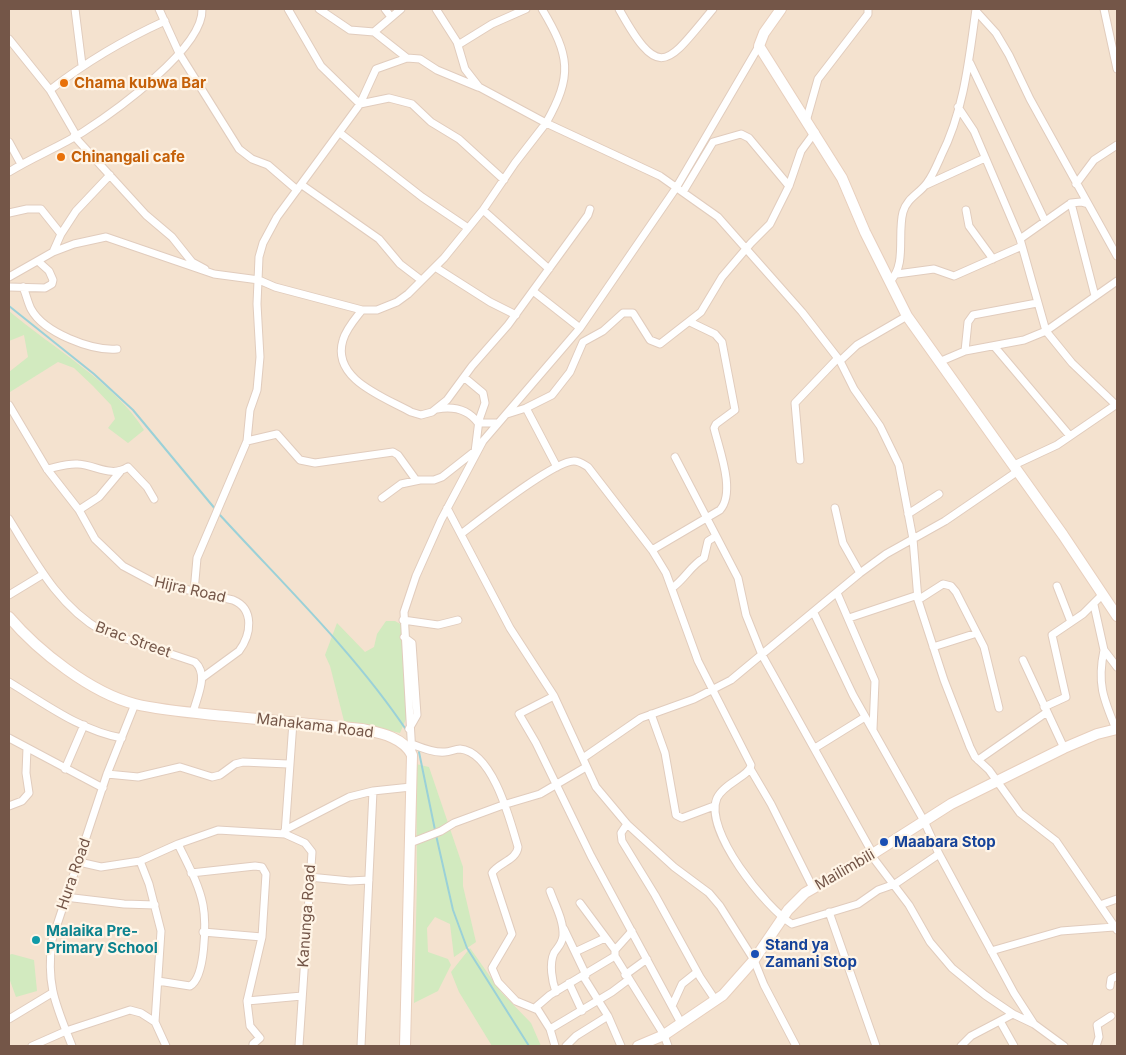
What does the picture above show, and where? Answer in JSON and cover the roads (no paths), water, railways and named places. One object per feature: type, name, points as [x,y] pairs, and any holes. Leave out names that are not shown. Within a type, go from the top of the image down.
[{"type":"street","points":[[75,9],[82,65]]},
{"type":"street","points":[[160,9],[179,53],[240,149],[252,159],[268,165],[379,240],[400,264],[421,280]]},
{"type":"street","points":[[9,172],[75,136],[135,94],[161,72],[179,53],[198,28],[203,15],[202,9]]},
{"type":"street","points":[[288,9],[321,66],[360,104]]},
{"type":"street","points":[[319,9],[350,30],[374,32],[407,58],[424,61],[437,70],[479,87],[546,123],[660,176],[718,217],[746,248],[839,360],[854,389],[892,447],[899,465],[913,539],[918,597],[933,646],[970,747],[978,760],[997,780],[1020,813],[1056,841],[1116,929]]},
{"type":"street","points":[[385,9],[391,17]]},
{"type":"street","points":[[374,32],[401,9]]},
{"type":"street","points":[[436,9],[458,45],[465,68],[479,87]]},
{"type":"street","points":[[458,45],[492,24],[526,9]]},
{"type":"street","points":[[9,277],[39,262],[53,252],[74,244],[106,237],[214,274],[259,280],[275,287],[362,310],[378,310],[397,302],[435,267],[483,210],[514,163],[546,123],[558,102],[566,76],[563,56],[557,37],[542,9]]},
{"type":"street","points":[[619,9],[635,37],[650,54],[659,59],[671,57],[690,38],[712,9]]},
{"type":"street","points":[[807,118],[818,79],[868,14],[868,9]]},
{"type":"street","points":[[1104,9],[1117,69]]},
{"type":"street","points":[[680,190],[760,46],[764,33],[779,10]]},
{"type":"street","points":[[926,185],[949,139],[970,63],[976,10]]},
{"type":"street","points":[[976,10],[996,33],[1009,55],[1076,184],[1117,256]]},
{"type":"street","points":[[50,90],[82,65],[124,39],[165,21]]},
{"type":"street","points":[[9,39],[50,90],[75,136],[146,215],[172,237],[192,262],[214,274]]},
{"type":"street","points":[[760,46],[807,118],[842,178],[865,232],[894,277],[907,316],[1116,612]]},
{"type":"street","points":[[194,592],[197,558],[247,441],[250,410],[260,376],[257,304],[259,257],[263,243],[269,230],[299,187],[360,104],[376,69],[407,58]]},
{"type":"street","points":[[970,63],[1045,221]]},
{"type":"street","points":[[360,104],[389,98],[412,104],[431,122],[459,139],[504,180]]},
{"type":"street","points":[[583,758],[634,722],[712,691],[731,680],[860,573],[945,521],[1016,468],[1057,445],[1116,404],[1072,363],[1046,332],[1021,242],[968,119],[958,107]]},
{"type":"street","points":[[506,414],[526,408],[552,395],[570,372],[583,342],[603,331],[623,313],[633,313],[650,340],[656,344],[663,343],[701,312],[722,277],[746,248],[770,224],[789,186],[801,152],[815,132]]},
{"type":"street","points":[[340,133],[422,197],[468,228]]},
{"type":"street","points":[[405,1046],[412,755],[403,620],[407,597],[447,508],[483,442],[496,423],[506,414],[580,328],[713,142],[741,134],[749,138],[789,186]]},
{"type":"street","points":[[9,142],[21,164]]},
{"type":"street","points":[[1076,184],[1094,160],[1117,145]]},
{"type":"street","points":[[894,277],[903,213],[908,201],[926,185],[984,158]]},
{"type":"street","points":[[53,252],[61,234],[76,211],[110,176]]},
{"type":"street","points":[[894,277],[934,269],[954,276],[993,259],[1021,242],[1045,221],[1071,203],[1081,202],[1088,204]]},
{"type":"street","points":[[1071,203],[1095,296]]},
{"type":"street","points":[[9,213],[27,209],[42,209],[61,234]]},
{"type":"street","points":[[436,409],[448,400],[516,315],[588,215],[590,209]]},
{"type":"street","points":[[483,210],[549,269]]},
{"type":"street","points":[[966,210],[969,226],[993,259]]},
{"type":"street","points":[[9,287],[45,288],[52,284],[53,280],[49,271],[39,262]]},
{"type":"street","points":[[435,267],[490,302],[516,315]]},
{"type":"street","points":[[939,362],[965,351],[1024,340],[1046,332],[1117,281]]},
{"type":"street","points":[[23,287],[32,311],[55,331],[72,340],[101,349],[118,350]]},
{"type":"street","points":[[533,291],[580,328]]},
{"type":"street","points":[[965,351],[968,322],[973,315],[1037,304]]},
{"type":"street","points":[[362,310],[348,330],[342,347],[342,360],[351,376],[411,412],[421,415],[436,409],[452,407],[473,415],[478,423]]},
{"type":"street","points":[[800,460],[795,403],[857,345],[907,316]]},
{"type":"street","points":[[652,550],[720,510],[726,501],[724,469],[714,428],[716,424],[733,413],[734,403],[720,338],[690,322]]},
{"type":"street","points":[[994,346],[1070,436]]},
{"type":"street","points":[[465,378],[483,393],[485,403],[478,423],[474,460]]},
{"type":"street","name":"Hijra Road","points":[[9,405],[47,469],[79,510],[95,538],[123,566],[153,582],[240,602],[248,616],[247,639],[239,651],[202,678]]},
{"type":"street","points":[[526,408],[557,467]]},
{"type":"street","points":[[478,423],[496,423]]},
{"type":"street","points":[[247,441],[277,434],[300,460],[315,463],[393,452],[398,455],[416,480],[442,477],[475,450]]},
{"type":"street","points":[[675,457],[738,578],[746,615],[762,655],[815,748],[872,855],[910,904],[930,942],[952,968],[1013,1014],[1034,1024],[1064,1046]]},
{"type":"street","points":[[461,534],[498,506],[557,467],[573,461],[581,462],[588,467],[652,550],[666,573],[687,636],[712,691],[752,765],[751,770],[775,812],[813,888]]},
{"type":"street","points":[[47,469],[80,464],[104,471],[120,472]]},
{"type":"street","points":[[79,510],[99,497],[120,472],[128,467],[146,487],[154,500]]},
{"type":"street","points":[[382,498],[401,484],[423,479]]},
{"type":"street","points":[[908,514],[939,494]]},
{"type":"street","points":[[447,508],[510,628],[554,696],[596,788],[627,824],[674,867],[709,893],[754,960],[764,984],[796,1046]]},
{"type":"street","points":[[835,508],[843,543],[860,573]]},
{"type":"street","name":"Brac Street","points":[[9,519],[42,575],[91,624],[102,631],[195,662],[201,670],[202,678]]},
{"type":"street","points":[[672,588],[691,570],[694,564],[704,558],[708,541],[716,536]]},
{"type":"street","points":[[9,595],[42,575]]},
{"type":"street","points":[[849,618],[918,597],[943,584],[951,586],[977,633],[990,663],[999,708]]},
{"type":"street","points":[[1057,586],[1071,622]]},
{"type":"street","points":[[837,593],[875,681],[873,729]]},
{"type":"street","points":[[978,760],[1066,696],[1051,638],[1094,604],[1103,594]]},
{"type":"street","points":[[1094,604],[1104,650],[1100,681],[1102,695],[1116,729]]},
{"type":"street","points":[[814,613],[845,681],[924,821],[939,854],[990,951],[1034,1024]]},
{"type":"street","name":"Mahakama Road","points":[[9,616],[27,638],[58,663],[89,682],[135,704],[193,712],[362,729],[402,742],[412,755]]},
{"type":"street","points":[[403,620],[438,625],[458,620]]},
{"type":"street","points":[[933,646],[977,633]]},
{"type":"street","points":[[1104,650],[1117,667]]},
{"type":"street","points":[[1023,660],[1064,748]]},
{"type":"street","points":[[193,712],[202,678]]},
{"type":"street","points":[[9,682],[84,726],[108,736],[122,738]]},
{"type":"street","points":[[554,696],[518,714],[536,743],[555,784],[681,1024]]},
{"type":"street","name":"Hura Road","points":[[72,1046],[52,993],[48,967],[52,940],[107,774],[135,704]]},
{"type":"street","points":[[651,714],[665,753],[676,815],[682,818],[714,806]]},
{"type":"street","points":[[815,748],[865,716]]},
{"type":"street","points":[[285,832],[288,764],[293,722]]},
{"type":"street","points":[[66,769],[84,726]]},
{"type":"street","name":"Mailimbili","points":[[638,1046],[664,1035],[716,1001],[754,960],[783,918],[805,893],[872,855],[924,821],[997,780],[1064,748],[1116,729]]},
{"type":"street","points":[[9,738],[103,788]]},
{"type":"street","points":[[412,744],[425,749],[444,752],[459,749],[470,752],[489,768],[518,850],[492,873],[512,934],[492,968],[498,982],[516,1001],[536,1007],[550,1029],[555,1046]]},
{"type":"street","points":[[9,806],[22,801],[29,793],[26,773],[28,748]]},
{"type":"street","points":[[107,774],[138,777],[180,768],[212,777],[220,775],[235,764],[243,762],[288,764]]},
{"type":"street","points":[[410,843],[503,804],[540,794],[586,767]]},
{"type":"street","points":[[751,770],[723,788],[714,806],[720,830],[740,866],[759,892],[783,918],[792,924],[858,904],[878,890],[895,884],[939,854]]},
{"type":"street","points":[[285,832],[349,797],[411,787]]},
{"type":"street","points":[[361,1046],[364,939],[373,792]]},
{"type":"street","points":[[627,824],[621,833],[622,841],[655,895],[697,972],[716,1001]]},
{"type":"street","name":"Kanunga Road","points":[[79,862],[101,867],[140,861],[178,844],[218,830],[285,832],[305,843],[312,852],[298,1046]]},
{"type":"street","points":[[158,981],[187,987],[194,984],[203,959],[203,906],[192,873],[178,844]]},
{"type":"street","points":[[140,861],[155,905],[161,931],[155,1022],[166,1046]]},
{"type":"street","points":[[192,873],[249,866],[259,866],[265,870],[267,880],[262,937],[248,1001],[250,1026],[260,1038],[253,1046]]},
{"type":"street","points":[[309,877],[350,881],[369,880]]},
{"type":"street","points":[[550,891],[562,927],[585,975],[608,1016],[621,1046]]},
{"type":"street","points":[[65,897],[124,904],[155,905]]},
{"type":"street","points":[[1100,905],[1117,899]]},
{"type":"street","points":[[580,903],[615,953],[627,977],[664,1035],[668,1046]]},
{"type":"street","points":[[829,912],[876,1046]]},
{"type":"street","points":[[556,992],[552,981],[552,963],[555,952],[561,946],[562,927]]},
{"type":"street","points":[[990,951],[1062,931],[1116,929]]},
{"type":"street","points":[[536,1007],[615,953],[632,930]]},
{"type":"street","points":[[203,932],[262,937]]},
{"type":"street","points":[[575,952],[605,938]]},
{"type":"street","points":[[550,1029],[599,1001],[647,959]]},
{"type":"street","points":[[672,1006],[682,984],[697,972]]},
{"type":"street","points":[[1110,986],[1111,979],[1117,976]]},
{"type":"street","points":[[570,984],[582,1011]]},
{"type":"street","points":[[9,1019],[52,993]]},
{"type":"street","points":[[248,1001],[302,996]]},
{"type":"street","points":[[32,1046],[66,1031],[130,1010],[141,1013],[155,1022]]},
{"type":"street","points":[[961,1046],[971,1036],[1013,1014]]},
{"type":"street","points":[[566,1046],[576,1036],[608,1016]]},
{"type":"street","points":[[1096,1046],[1099,1037],[1097,1025],[1111,1016]]},
{"type":"street","points":[[1000,1022],[1014,1046]]},
{"type":"waterway","points":[[9,306],[94,374],[133,410],[216,510]]},
{"type":"waterway","points":[[219,514],[341,646],[407,731]]},
{"type":"waterway","points":[[419,752],[435,830]]},
{"type":"waterway","points":[[436,835],[453,910],[467,948],[529,1046]]},
{"type":"place","name":"Chama kubwa Bar","points":[[64,83]]},
{"type":"place","name":"Chinangali cafe","points":[[61,157]]},
{"type":"place","name":"Maabara Stop","points":[[884,842]]},
{"type":"place","name":"Malaika Pre- Primary School","points":[[36,940]]},
{"type":"place","name":"Stand ya Zamani Stop","points":[[755,954]]}]
